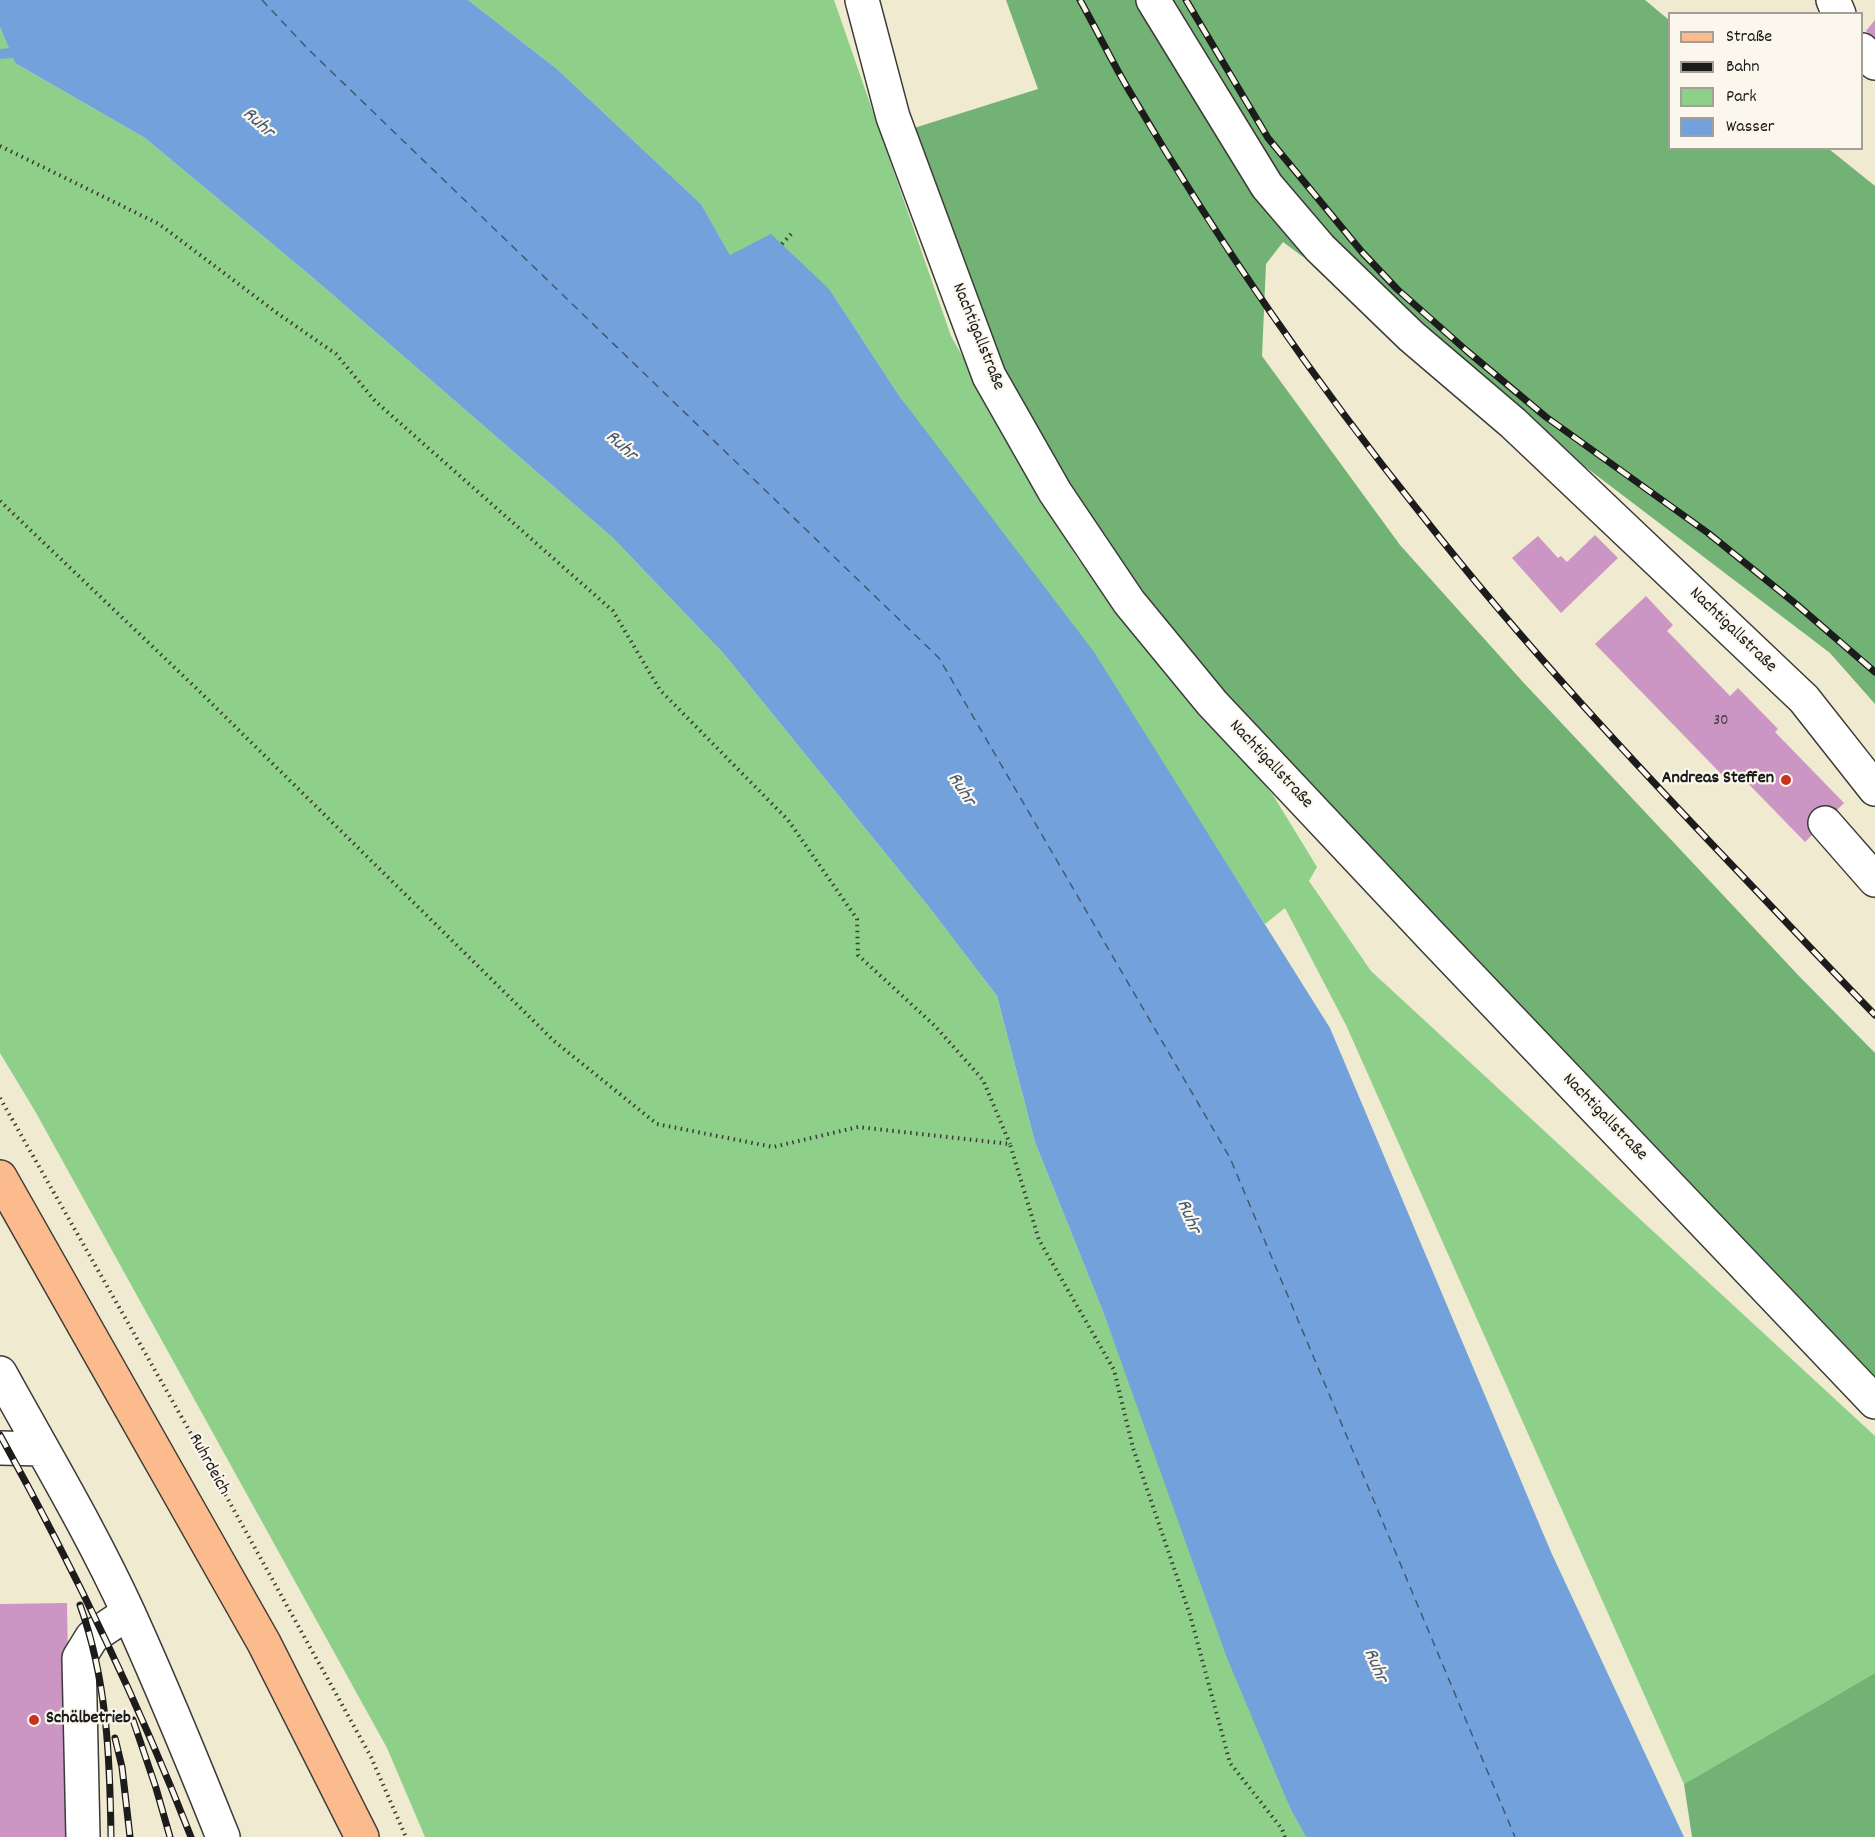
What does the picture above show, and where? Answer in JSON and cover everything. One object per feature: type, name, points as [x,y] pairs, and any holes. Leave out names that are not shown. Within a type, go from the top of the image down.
[{"type":"main road","points":[[0,1177],[264,1643],[362,1837]]},
{"type":"street","name":"Nachtigallstraße","points":[[862,0],[893,117],[989,376],[1055,492],[1128,602],[1228,720],[1448,955],[1875,1402]]},
{"type":"street","name":"Nachtigallstraße","points":[[1154,0],[1267,186],[1320,248],[1411,336],[1513,423],[1804,699],[1875,789]]},
{"type":"street","points":[[1863,51],[1875,63]]},
{"type":"street","points":[[1825,823],[1875,880]]},
{"type":"street","points":[[0,1373],[83,1524],[128,1613],[223,1837]]},
{"type":"street","points":[[0,1448],[42,1449]]},
{"type":"street","points":[[83,1837],[79,1658],[92,1637],[128,1613]]},
{"type":"path","points":[[0,146],[159,224],[336,354],[375,401],[613,611],[660,690],[788,820],[857,919],[858,955],[934,1026],[983,1080],[1010,1144],[1039,1240],[1114,1370],[1133,1448],[1190,1616],[1230,1763],[1282,1829],[1285,1837]]},
{"type":"path","points":[[782,244],[792,233]]},
{"type":"path","points":[[0,501],[196,688],[554,1041],[657,1124],[773,1147],[858,1127],[1010,1144]]},
{"type":"path","name":"Ruhrdeich","points":[[0,1098],[210,1467],[371,1757],[406,1837]]},
{"type":"green space","points":[[468,0],[834,0],[951,336],[1077,558],[1273,795],[1317,867],[1309,881],[1371,971],[1875,1436],[1875,1673],[1684,1784],[1346,1025],[1285,908],[1265,924],[1163,764],[900,397],[830,290],[730,255],[701,204],[557,69]]},
{"type":"green space","points":[[1006,0],[1645,0],[1668,19],[1668,150],[1830,150],[1875,186],[1875,704],[1830,653],[1529,424],[1283,242],[1266,264],[1262,356],[1400,545],[1523,682],[1799,976],[1875,1053],[1875,1384],[1230,707],[1112,555],[1001,371],[914,128],[1038,89]]},
{"type":"green space","points":[[0,27],[15,63],[145,138],[311,276],[613,538],[724,654],[929,907],[997,996],[1035,1142],[1104,1314],[1291,1810],[1306,1837],[425,1837],[387,1748],[35,1111],[0,1053]]},
{"type":"green space","points":[[1875,1673],[1875,1837],[1692,1837],[1684,1784]]},
{"type":"water","name":"Ruhr","points":[[0,0],[468,0],[557,69],[701,204],[730,255],[771,234],[830,290],[900,397],[1094,652],[1330,1028],[1551,1552],[1684,1837],[1306,1837],[1291,1810],[1227,1658],[1104,1314],[1035,1142],[997,996],[929,907],[724,654],[613,538],[311,276],[145,138],[15,63],[0,27]]},
{"type":"building","points":[[1875,20],[1875,39],[1866,31]]},
{"type":"building","points":[[1595,535],[1618,558],[1561,613],[1512,558],[1538,536],[1558,558],[1561,556],[1567,562]]},
{"type":"building","points":[[1646,596],[1673,625],[1667,631],[1730,696],[1738,688],[1778,729],[1775,732],[1844,803],[1805,842],[1737,772],[1728,781],[1595,644]]},
{"type":"building","name":"Schälbetrieb","points":[[67,1603],[71,1837],[0,1837],[0,1604]]},
{"type":"waterway","points":[[0,54],[24,52]]},
{"type":"ferry route","points":[[262,0],[307,48],[939,658],[1230,1158],[1515,1837]]},
{"type":"railway","points":[[1080,0],[1126,85],[1199,205],[1306,363],[1382,464],[1499,610],[1580,703],[1875,1015]]},
{"type":"railway","points":[[1186,0],[1268,138],[1362,252],[1397,289],[1546,417],[1708,533],[1875,672]]},
{"type":"railway","points":[[0,1435],[53,1533],[126,1683],[191,1837]]},
{"type":"railway","points":[[80,1605],[96,1662],[105,1720],[110,1778],[111,1837]]},
{"type":"railway","points":[[133,1720],[170,1837]]},
{"type":"railway","points":[[115,1738],[122,1767],[130,1837]]},
{"type":"place","name":"Andreas Steffen","points":[[1786,780]]},
{"type":"place","name":"Schälbetrieb","points":[[34,1720]]}]
